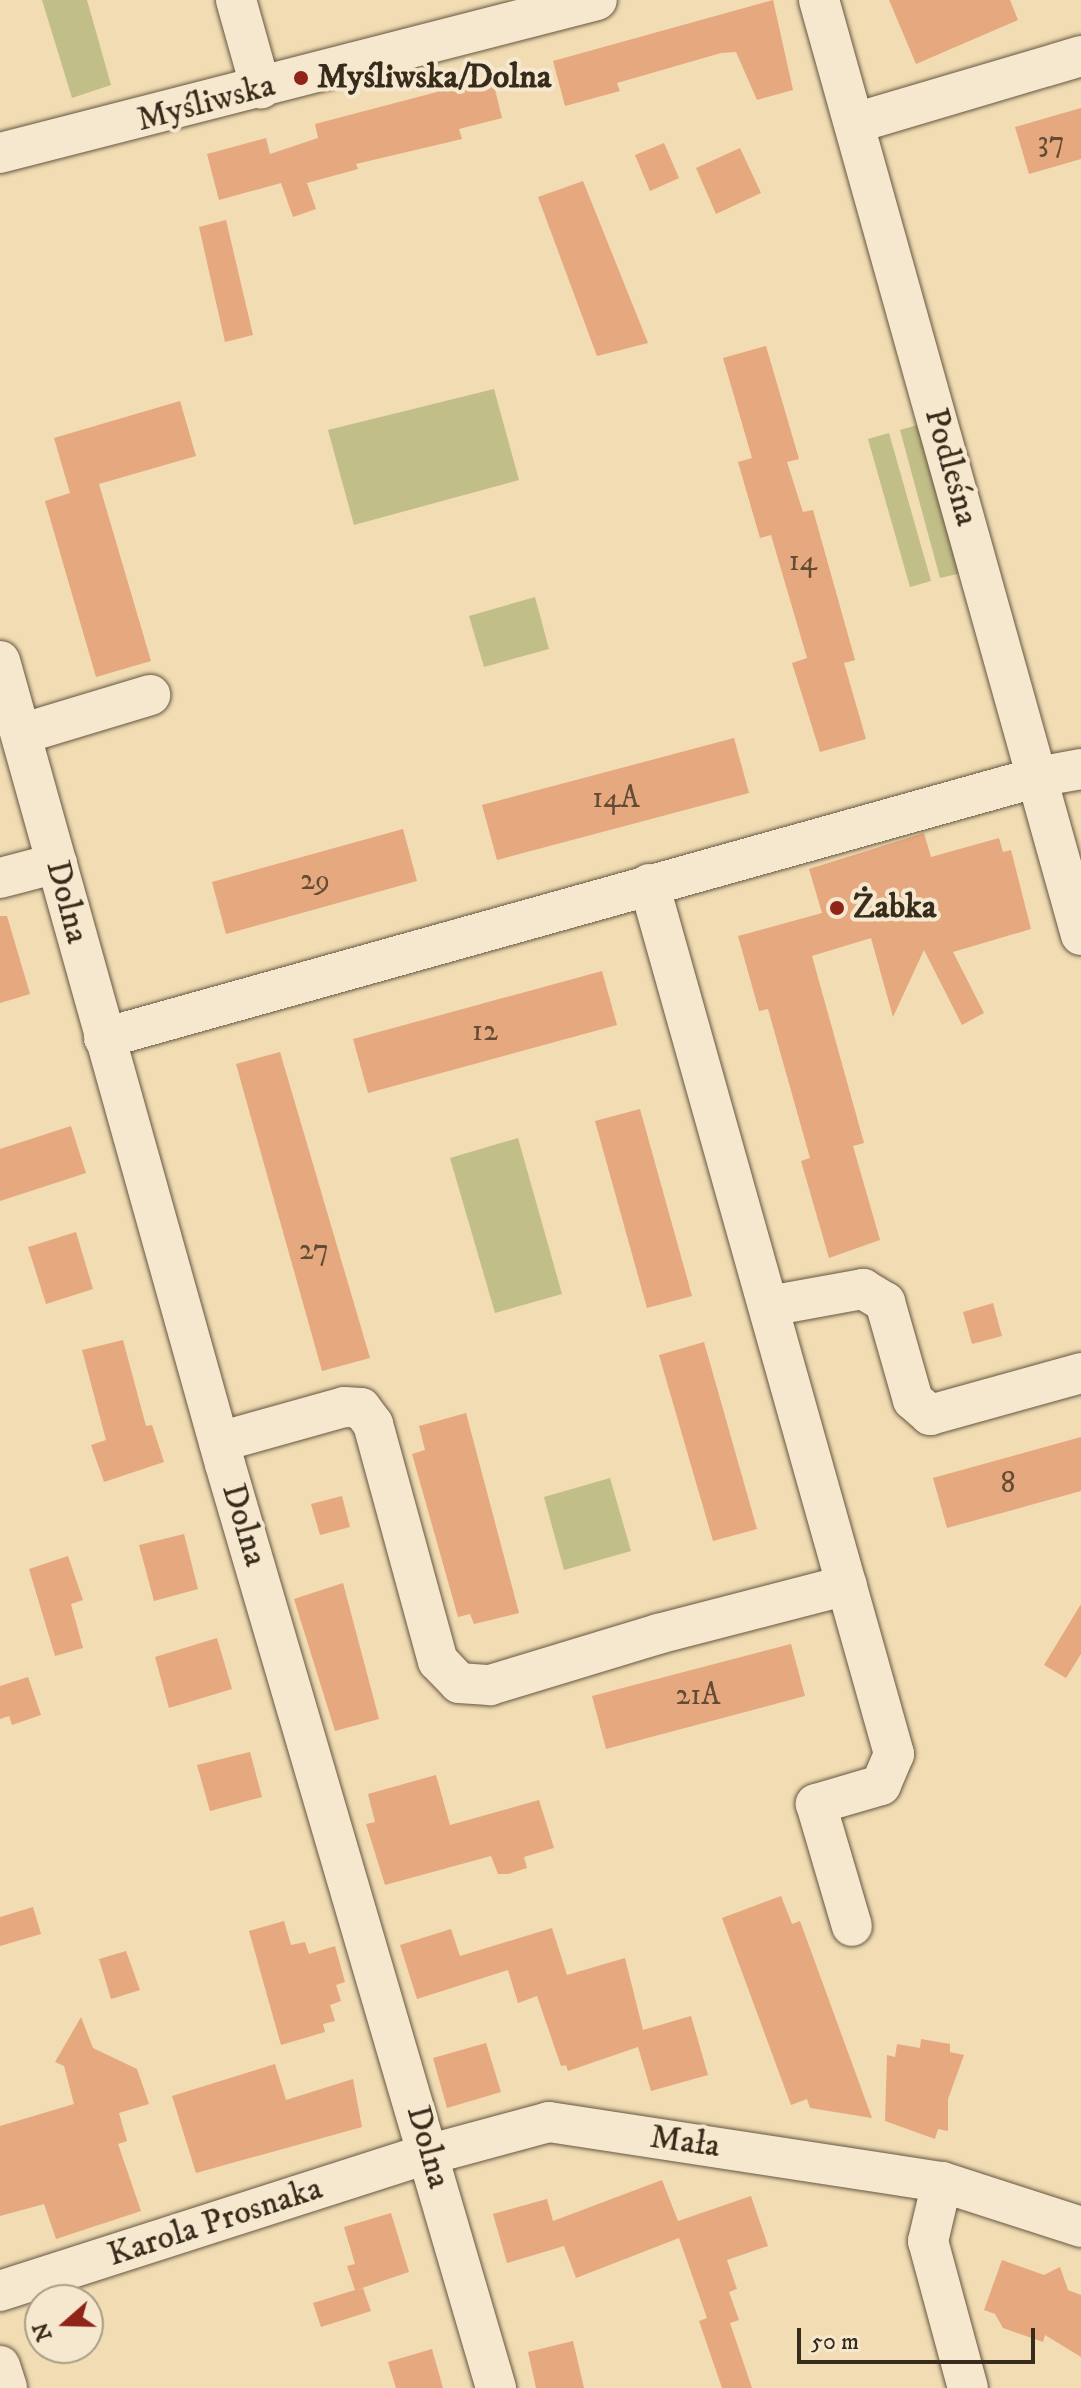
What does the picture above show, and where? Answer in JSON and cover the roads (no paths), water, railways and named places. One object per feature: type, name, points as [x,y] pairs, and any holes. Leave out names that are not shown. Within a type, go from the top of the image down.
[{"type":"street","points":[[236,0],[261,89]]},
{"type":"street","name":"Myśliwska","points":[[0,153],[261,89],[597,0]]},
{"type":"street","name":"Podleśna","points":[[819,0],[1039,776],[1081,935]]},
{"type":"street","points":[[855,123],[1081,56]]},
{"type":"street","name":"Dolna","points":[[0,661],[219,1442],[430,2153],[496,2388]]},
{"type":"street","points":[[21,734],[150,695]]},
{"type":"street","points":[[104,1038],[1039,776],[1081,769]]},
{"type":"street","points":[[0,878],[57,863]]},
{"type":"street","points":[[649,884],[894,1754],[881,1785],[816,1804],[852,1926]]},
{"type":"street","points":[[769,1306],[863,1289],[885,1302],[913,1400],[930,1415],[1081,1373]]},
{"type":"street","points":[[219,1442],[344,1407],[361,1408],[373,1424],[438,1661],[459,1683],[490,1685],[658,1634],[847,1585]]},
{"type":"street","name":"Mała","points":[[430,2153],[549,2122],[942,2182],[1081,2227]]},
{"type":"street","name":"Karola Prosnaka","points":[[0,2291],[430,2153]]},
{"type":"street","points":[[942,2182],[928,2241],[968,2388]]},
{"type":"street","points":[[0,2366],[7,2388]]},
{"type":"place","name":"Myśliwska/Dolna","points":[[301,78]]},
{"type":"place","name":"Żabka","points":[[837,908]]}]
